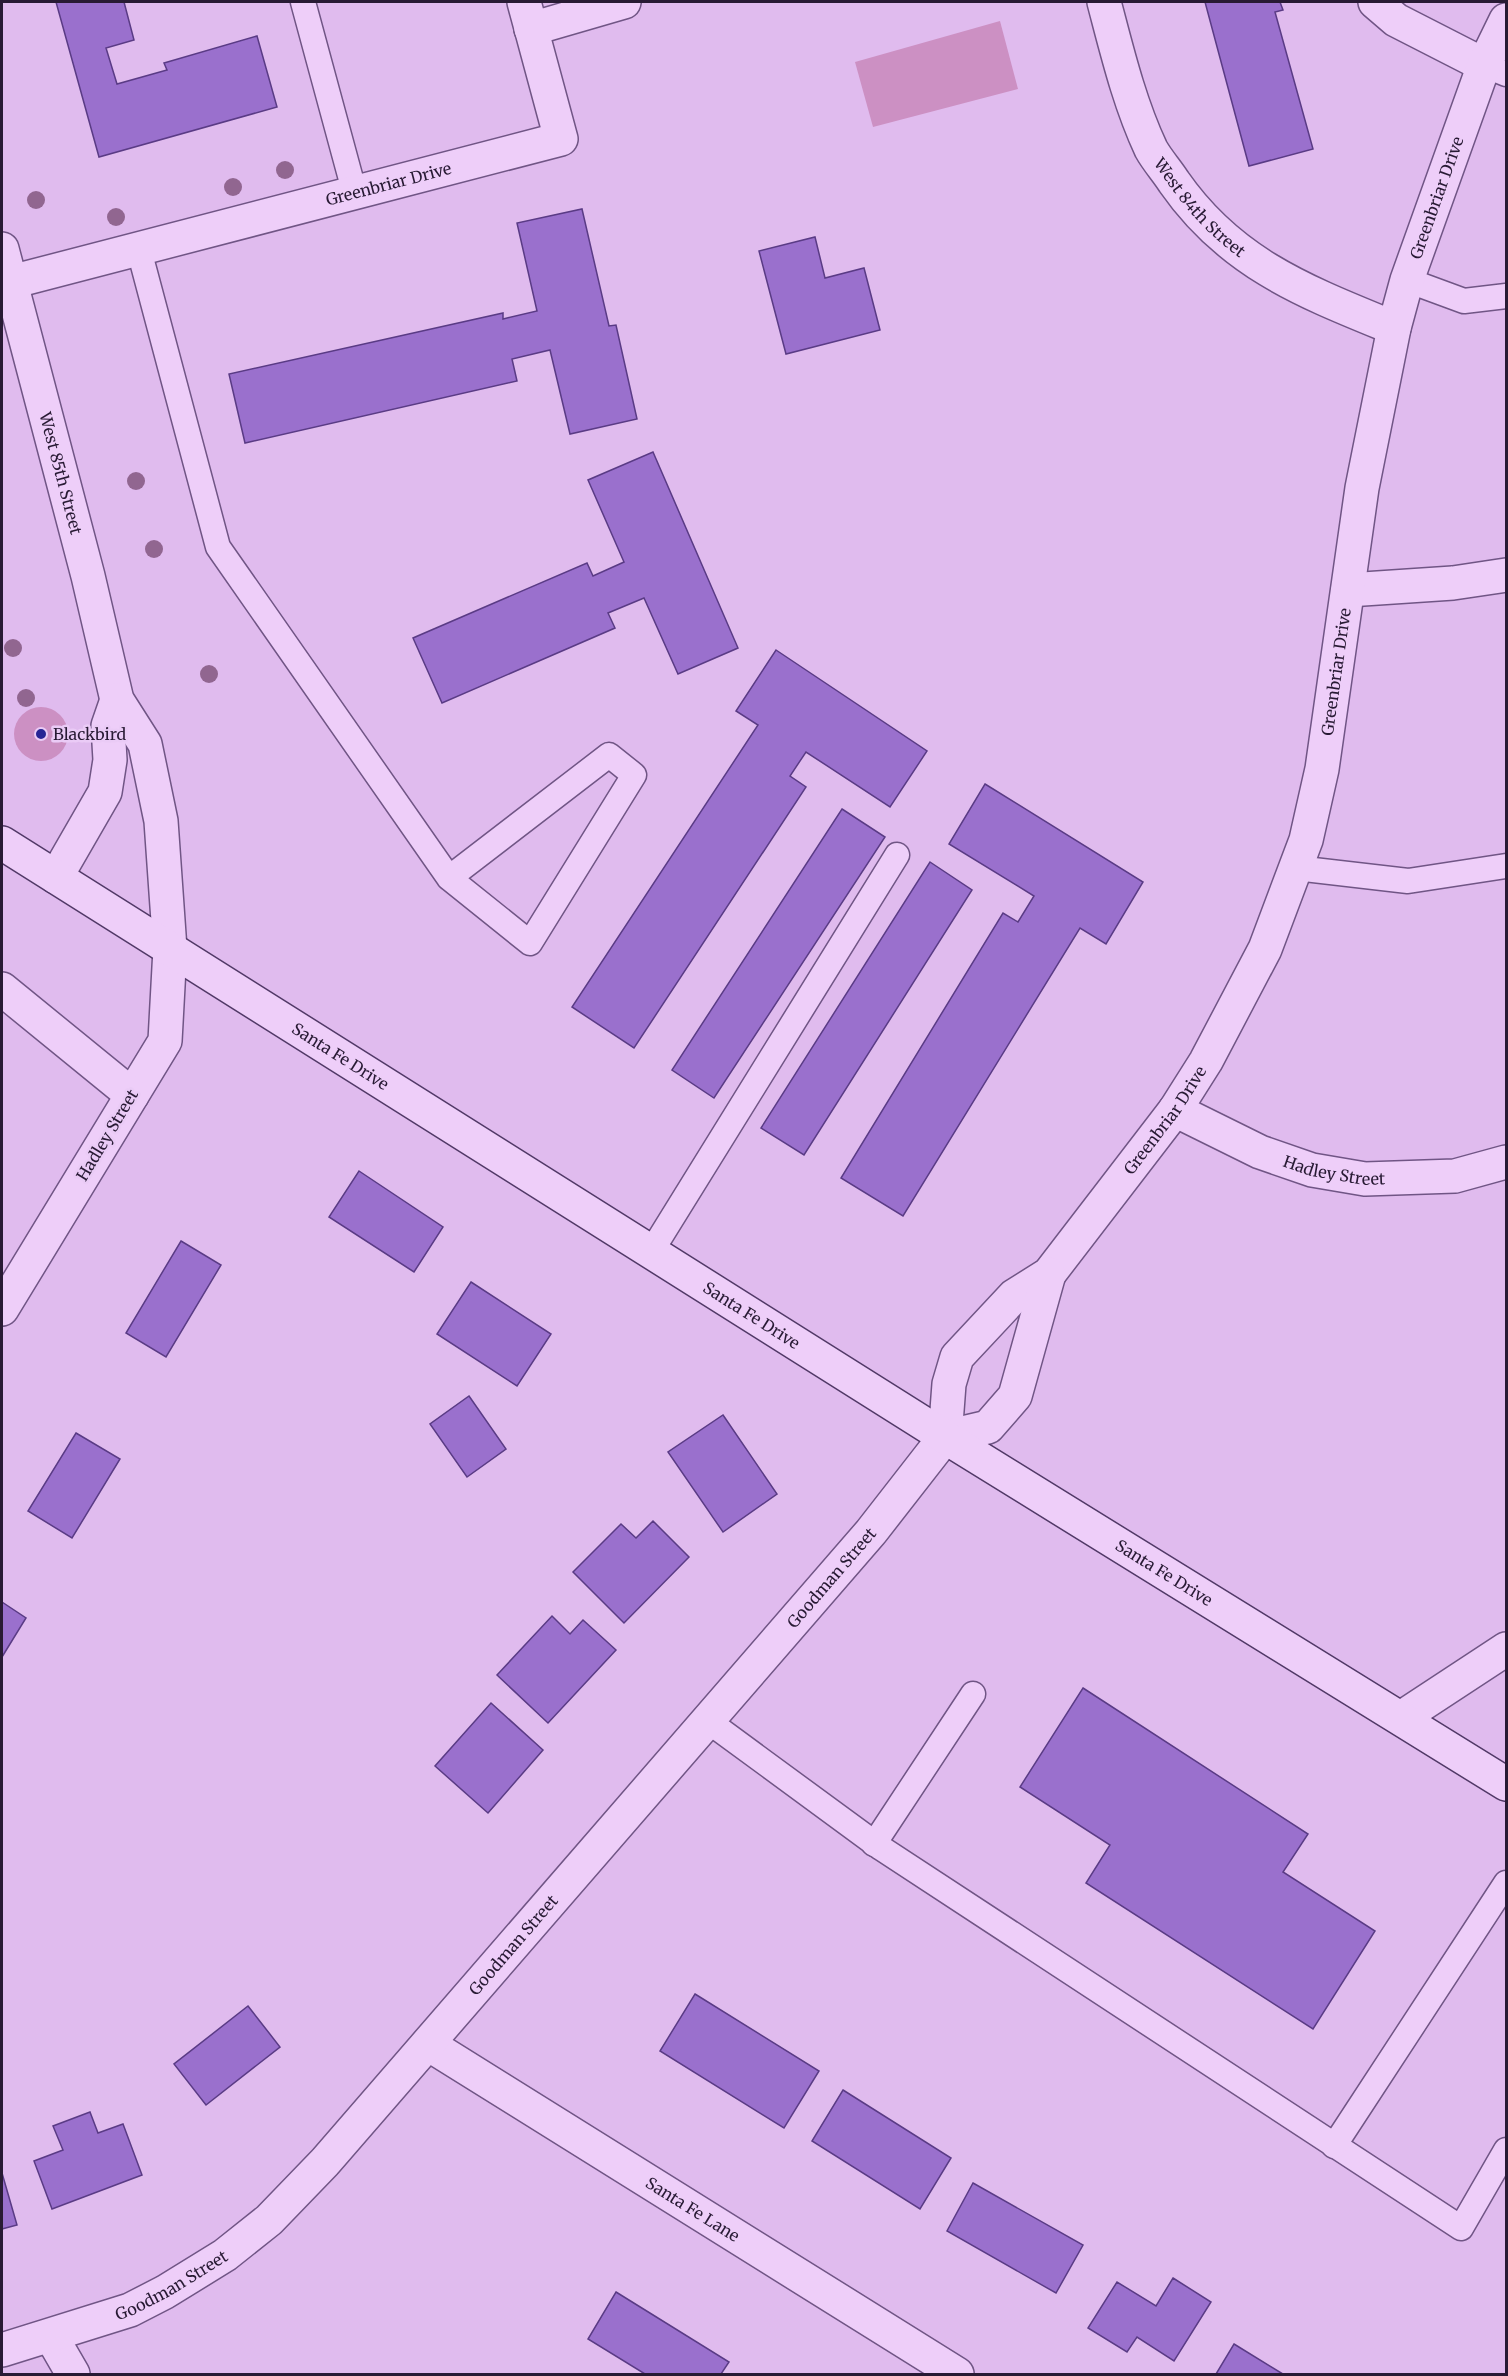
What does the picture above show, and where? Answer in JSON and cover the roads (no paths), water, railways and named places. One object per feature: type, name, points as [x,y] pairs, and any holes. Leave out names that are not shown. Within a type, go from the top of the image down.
[{"type":"street","name":"Greenbriar Drive","points":[[10,282],[561,139],[528,15],[624,2]]},
{"type":"street","name":"West 84th Street","points":[[1104,2],[1126,84],[1152,150],[1193,209],[1256,263],[1301,290],[1394,328]]},
{"type":"street","points":[[1375,2],[1396,20],[1495,69]]},
{"type":"street","name":"Greenbriar Drive","points":[[1049,1274],[1016,1395],[988,1427],[945,1437],[949,1383],[957,1357],[1014,1296],[1049,1274],[1175,1110],[1206,1061],[1265,949],[1306,840],[1322,769],[1362,488],[1394,328],[1407,280],[1495,69],[1506,20]]},
{"type":"street","name":"West 85th Street","points":[[2,249],[88,576],[117,700],[145,744],[161,821],[170,949]]},
{"type":"street","points":[[1348,590],[1453,583],[1506,575]]},
{"type":"street","points":[[56,877],[105,792],[111,760],[108,726],[117,700]]},
{"type":"street","name":"Santa Fe Drive","points":[[2,843],[945,1437],[1506,1785]]},
{"type":"street","name":"Hadley Street","points":[[2,1309],[165,1041],[170,949]]},
{"type":"street","points":[[2,989],[132,1095]]},
{"type":"street","name":"Hadley Street","points":[[1175,1110],[1260,1152],[1312,1170],[1365,1179],[1455,1176],[1506,1162]]},
{"type":"street","name":"Goodman Street","points":[[2,2350],[130,2310],[165,2292],[234,2248],[269,2220],[325,2162],[871,1532],[945,1437]]},
{"type":"street","points":[[1401,1718],[1506,1649]]},
{"type":"street","name":"Santa Fe Lane","points":[[428,2044],[957,2374]]},
{"type":"street","points":[[51,2336],[73,2374]]},
{"type":"lane","points":[[303,2],[355,194]]},
{"type":"lane","points":[[139,250],[218,547],[449,878],[530,943],[634,775],[609,755],[449,878]]},
{"type":"lane","points":[[1407,280],[1464,301],[1506,296]]},
{"type":"lane","points":[[651,1252],[897,855]]},
{"type":"lane","points":[[1296,868],[1408,881],[1506,866]]},
{"type":"lane","points":[[874,1844],[973,1694]]},
{"type":"lane","points":[[708,1720],[874,1844],[1461,2228],[1506,2150]]},
{"type":"lane","points":[[1334,2146],[1506,1883]]},
{"type":"place","name":"Blackbird","points":[[41,734]]}]
